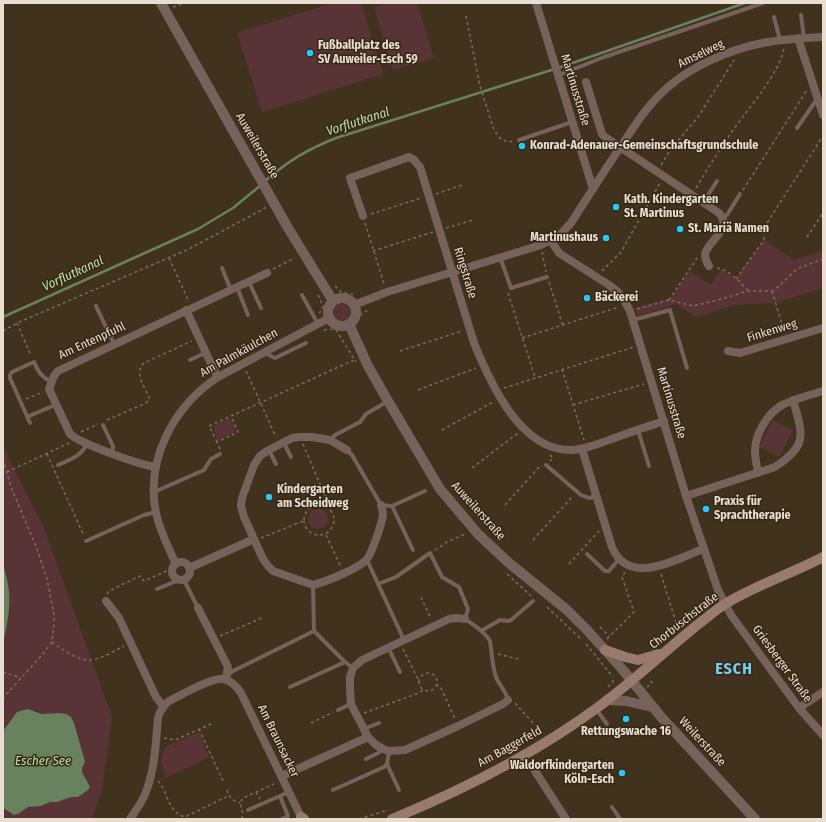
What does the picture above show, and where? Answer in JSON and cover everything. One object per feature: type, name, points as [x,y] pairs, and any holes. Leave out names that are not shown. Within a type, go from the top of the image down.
[{"type":"main road","name":"Chorbuschstraße","points":[[631,680],[681,638],[725,604],[823,557]]},
{"type":"main road","points":[[602,647],[625,657],[638,660],[665,652]]},
{"type":"main road","name":"Am Baggerfeld","points":[[392,814],[436,800],[487,775],[549,741],[596,709],[631,680]]},
{"type":"street","name":"Auweilerstraße","points":[[161,3],[304,255],[333,301]]},
{"type":"street","name":"Martinusstraße","points":[[536,3],[593,189]]},
{"type":"street","name":"Amselweg","points":[[593,189],[635,124],[651,104],[681,77],[702,65],[732,52],[761,43],[823,37]]},
{"type":"street","points":[[801,38],[823,116]]},
{"type":"street","points":[[586,82],[602,134],[620,148],[704,202],[722,217],[724,220],[723,227],[705,253],[706,261],[709,266]]},
{"type":"street","name":"Ringstraße","points":[[363,216],[350,178],[409,157],[413,159],[420,167],[470,329],[483,365],[501,398],[524,428],[541,442],[553,448],[571,450],[584,448],[664,421]]},
{"type":"street","points":[[354,305],[387,292],[551,241],[564,232],[593,189]]},
{"type":"street","name":"Martinusstraße","points":[[551,241],[559,252],[618,292],[628,307],[641,344],[703,549],[725,604]]},
{"type":"street","name":"Am Entenpfuhl","points":[[50,385],[58,371],[267,273]]},
{"type":"street","points":[[338,298],[350,300],[354,305],[356,312],[354,319],[348,324],[343,326],[337,325],[329,318],[329,306],[338,298]]},
{"type":"street","points":[[189,310],[199,338],[218,377]]},
{"type":"street","name":"Am Palmkäulchen","points":[[182,580],[176,579],[172,574],[174,566],[156,512],[154,492],[156,467],[164,438],[176,418],[198,392],[218,377],[264,352],[316,320],[329,318]]},
{"type":"street","name":"Auweilerstraße","points":[[348,324],[368,366],[388,402],[440,489],[474,529],[509,563],[567,610],[631,680]]},
{"type":"street","name":"Finkenweg","points":[[728,351],[740,353],[823,328]]},
{"type":"street","points":[[50,385],[55,405],[67,429],[75,438],[142,464],[156,467]]},
{"type":"street","points":[[758,473],[755,451],[760,429],[781,406],[793,400],[823,391]]},
{"type":"street","points":[[686,496],[775,467],[794,452],[799,443],[801,429],[793,400]]},
{"type":"street","points":[[347,450],[330,440],[300,437],[281,444],[260,456],[254,466],[242,498],[241,506],[244,517],[263,559],[273,571],[313,585],[344,572],[367,560],[381,524],[383,515],[381,506]]},
{"type":"street","points":[[584,448],[605,526],[612,547],[619,560],[638,569],[659,566],[703,549]]},
{"type":"street","points":[[189,568],[254,540]]},
{"type":"street","points":[[174,566],[183,563],[189,568]]},
{"type":"street","points":[[182,580],[189,575],[189,568]]},
{"type":"street","points":[[106,601],[119,618],[156,697],[162,706]]},
{"type":"street","name":"Griesberger Straße","points":[[725,604],[731,615],[799,708],[823,735]]},
{"type":"street","points":[[130,819],[147,790],[150,779],[159,711],[162,706],[169,701],[216,679],[226,679],[228,667],[198,608]]},
{"type":"street","points":[[465,619],[448,619],[362,660],[353,668],[350,677],[352,704],[366,733],[375,744],[386,750],[405,750],[504,704],[508,700]]},
{"type":"street","name":"Am Braunsacker","points":[[226,679],[235,685],[241,693],[302,818]]},
{"type":"street","name":"Weilerstraße","points":[[631,680],[652,707],[755,819]]},
{"type":"street","points":[[799,708],[823,692]]},
{"type":"street","points":[[607,700],[626,701],[652,707]]},
{"type":"street","points":[[282,777],[366,733]]},
{"type":"street","points":[[535,771],[566,819]]},
{"type":"lane","points":[[558,74],[763,3]]},
{"type":"lane","points":[[801,16],[801,38]]},
{"type":"lane","points":[[774,17],[782,40]]},
{"type":"lane","points":[[797,128],[817,98]]},
{"type":"lane","points":[[519,140],[572,122]]},
{"type":"lane","points":[[704,202],[717,181]]},
{"type":"lane","points":[[722,217],[727,215],[740,194]]},
{"type":"lane","points":[[500,257],[510,286],[513,288],[548,277]]},
{"type":"lane","points":[[222,268],[248,315]]},
{"type":"lane","points":[[249,282],[261,308]]},
{"type":"lane","points":[[302,295],[316,320]]},
{"type":"lane","points":[[96,306],[114,344]]},
{"type":"lane","points":[[633,320],[670,310],[687,368]]},
{"type":"lane","points":[[264,352],[275,358],[306,343]]},
{"type":"lane","points":[[190,360],[206,353]]},
{"type":"lane","points":[[30,423],[10,374],[34,362],[39,373],[50,385]]},
{"type":"lane","points":[[330,440],[335,435],[360,422],[366,414],[388,402]]},
{"type":"lane","points":[[27,417],[55,405]]},
{"type":"lane","points":[[103,425],[113,446],[112,453]]},
{"type":"lane","points":[[638,430],[649,466]]},
{"type":"lane","points":[[58,465],[78,456],[84,450],[87,443]]},
{"type":"lane","points":[[281,444],[291,457]]},
{"type":"lane","points":[[269,450],[276,464]]},
{"type":"lane","points":[[347,450],[352,455],[381,506],[392,506],[425,491]]},
{"type":"lane","points":[[154,492],[204,470],[211,459],[220,454]]},
{"type":"lane","points":[[546,465],[585,498],[596,496]]},
{"type":"lane","points":[[392,506],[413,550]]},
{"type":"lane","points":[[86,541],[144,515],[156,512]]},
{"type":"lane","points":[[378,584],[396,577],[430,553],[442,577],[459,588],[468,609],[465,619],[482,632],[490,641],[497,679],[507,695],[508,700]]},
{"type":"lane","points":[[587,554],[607,571],[619,560]]},
{"type":"lane","points":[[367,560],[402,641]]},
{"type":"lane","points":[[157,590],[182,580],[198,608]]},
{"type":"lane","points":[[313,585],[314,631],[353,668]]},
{"type":"lane","points":[[482,632],[500,620],[511,620],[533,601]]},
{"type":"lane","points":[[226,679],[231,672],[314,631]]},
{"type":"lane","points":[[388,647],[400,672]]},
{"type":"lane","points":[[290,687],[345,662]]},
{"type":"lane","points":[[338,710],[352,704]]},
{"type":"lane","points":[[596,709],[607,724]]},
{"type":"lane","points":[[366,733],[379,723]]},
{"type":"lane","points":[[366,759],[386,750],[387,764],[400,790]]},
{"type":"lane","points":[[333,790],[384,767],[387,764]]},
{"type":"lane","points":[[248,810],[289,792]]},
{"type":"lane","points":[[280,796],[288,816],[282,819]]},
{"type":"lane","points":[[612,807],[620,819]]},
{"type":"path","points":[[173,7],[186,3]]},
{"type":"path","points":[[466,16],[480,86],[494,130],[500,138],[508,142],[519,140]]},
{"type":"path","points":[[691,194],[729,135],[759,94],[781,60],[784,49],[782,40]]},
{"type":"path","points":[[657,171],[671,149],[698,117],[734,61],[732,52]]},
{"type":"path","points":[[740,194],[808,89],[814,86]]},
{"type":"path","points":[[736,279],[764,240],[765,226],[823,136]]},
{"type":"path","points":[[387,292],[363,216],[462,185]]},
{"type":"path","points":[[597,277],[621,252],[658,185]]},
{"type":"path","points":[[3,331],[16,323],[189,249],[274,203]]},
{"type":"path","points":[[806,238],[823,213]]},
{"type":"path","points":[[373,251],[473,220]]},
{"type":"path","points":[[541,245],[544,267],[563,326]]},
{"type":"path","points":[[669,300],[701,251],[705,253]]},
{"type":"path","points":[[169,258],[189,310]]},
{"type":"path","points":[[267,273],[270,270],[295,258]]},
{"type":"path","points":[[522,338],[611,310],[669,300],[693,306],[748,292],[772,291],[797,269],[823,259]]},
{"type":"path","points":[[709,266],[721,268],[736,279],[748,292]]},
{"type":"path","points":[[335,286],[341,292],[353,295],[362,294],[368,310],[361,314],[358,321],[359,326]]},
{"type":"path","points":[[510,286],[508,291],[535,377]]},
{"type":"path","points":[[314,290],[323,306],[316,320]]},
{"type":"path","points":[[772,291],[787,339]]},
{"type":"path","points":[[16,323],[34,362]]},
{"type":"path","points":[[400,351],[470,329]]},
{"type":"path","points":[[7,472],[66,446],[83,431],[146,403],[149,400],[149,396],[139,375],[140,367],[199,338]]},
{"type":"path","points":[[496,390],[641,344]]},
{"type":"path","points":[[220,454],[221,451],[209,426],[354,360]]},
{"type":"path","points":[[243,364],[260,403],[281,444]]},
{"type":"path","points":[[418,390],[483,365]]},
{"type":"path","points":[[562,369],[584,448]]},
{"type":"path","points":[[573,405],[652,382]]},
{"type":"path","points":[[21,402],[50,385]]},
{"type":"path","points":[[442,430],[501,398]]},
{"type":"path","points":[[217,442],[238,432],[231,416]]},
{"type":"path","points":[[472,468],[524,428]]},
{"type":"path","points":[[300,437],[325,496],[326,501],[324,505]]},
{"type":"path","points":[[546,460],[553,448]]},
{"type":"path","points":[[47,454],[86,541]]},
{"type":"path","points":[[3,459],[11,487],[37,549],[47,580],[54,615],[52,642],[4,698]]},
{"type":"path","points":[[505,505],[541,464]]},
{"type":"path","points":[[533,540],[577,492]]},
{"type":"path","points":[[324,505],[330,508],[334,514],[334,526],[331,531],[326,534],[312,534],[305,526],[305,516],[312,506],[324,505]]},
{"type":"path","points":[[254,540],[304,522]]},
{"type":"path","points":[[569,564],[605,526]]},
{"type":"path","points":[[430,553],[447,542],[474,529]]},
{"type":"path","points":[[326,534],[344,572]]},
{"type":"path","points":[[106,601],[109,591],[140,576],[144,581],[174,566]]},
{"type":"path","points":[[602,647],[609,636],[634,612],[622,577],[629,566]]},
{"type":"path","points":[[659,566],[681,638]]},
{"type":"path","points":[[421,597],[434,626]]},
{"type":"path","points":[[214,639],[264,617]]},
{"type":"path","points":[[600,627],[609,636]]},
{"type":"path","points":[[402,641],[423,690]]},
{"type":"path","points":[[52,642],[76,657],[88,660],[96,659],[131,643]]},
{"type":"path","points":[[492,653],[518,659]]},
{"type":"path","points":[[3,672],[21,678]]},
{"type":"path","points":[[357,715],[419,693],[423,690],[432,690],[436,684],[435,677],[430,673],[421,676],[418,681]]},
{"type":"path","points":[[607,689],[614,679]]},
{"type":"path","points":[[436,684],[441,688],[458,726]]},
{"type":"path","points":[[3,694],[4,698]]},
{"type":"path","points":[[508,700],[516,703],[549,741]]},
{"type":"path","points":[[311,723],[338,710]]},
{"type":"path","points":[[156,737],[175,740],[211,724]]},
{"type":"path","points":[[199,729],[224,783]]},
{"type":"path","points":[[242,819],[240,803],[243,798],[282,777]]},
{"type":"path","points":[[150,779],[159,783],[173,810],[185,817],[230,795]]},
{"type":"path","points":[[227,790],[235,802],[240,803]]},
{"type":"path","points":[[359,819],[392,814]]},
{"type":"shaded area","name":"Fußballplatz des SV Auweiler-Esch 59","points":[[333,3],[361,3],[383,74],[262,112],[237,33]]},
{"type":"shaded area","points":[[386,3],[417,3],[434,58],[393,70],[374,7]]},
{"type":"shaded area","points":[[764,240],[794,260],[823,251],[823,288],[774,303],[734,305],[696,317],[676,304],[638,316],[635,308],[672,298],[689,271],[711,285],[721,269],[736,279]]},
{"type":"shaded area","points":[[342,304],[349,309],[350,312],[345,319],[342,320],[335,315],[334,312],[339,305]]},
{"type":"shaded area","points":[[230,418],[236,431],[218,440],[213,426]]},
{"type":"shaded area","points":[[773,420],[793,430],[779,457],[759,447]]},
{"type":"shaded area","points":[[3,447],[44,528],[112,717],[102,790],[92,819],[3,819],[3,808],[14,815],[28,807],[41,806],[50,802],[57,802],[71,797],[78,797],[90,787],[82,772],[84,762],[82,756],[59,713],[46,715],[32,709],[13,717],[3,731],[3,643],[10,612],[8,579],[3,565]]},
{"type":"shaded area","points":[[314,509],[322,509],[328,515],[328,523],[322,529],[314,529],[308,523],[308,515]]},
{"type":"shaded area","points":[[199,732],[209,757],[166,778],[161,761],[165,747]]},
{"type":"water","points":[[3,565],[8,585],[9,613],[3,643]]},
{"type":"water","name":"Escher See","points":[[28,709],[42,714],[59,713],[66,714],[71,717],[85,762],[82,772],[90,787],[78,797],[71,797],[57,802],[50,802],[41,806],[28,807],[14,815],[3,808],[3,731],[17,712]]},
{"type":"waterway","name":"Vorflutkanal","points":[[265,181],[282,167],[299,156],[336,138],[561,67],[745,3]]},
{"type":"waterway","name":"Vorflutkanal","points":[[3,317],[198,229],[233,208],[261,185]]},
{"type":"place","name":"Fußballplatz des SV Auweiler-Esch 59","points":[[310,53]]},
{"type":"place","name":"Konrad-Adenauer-Gemeinschaftsgrundschule","points":[[522,146]]},
{"type":"place","name":"Kath. Kindergarten St. Martinus","points":[[616,207]]},
{"type":"place","name":"St. Mariä Namen","points":[[680,229]]},
{"type":"place","name":"Martinushaus","points":[[606,238]]},
{"type":"place","name":"Bäckerei","points":[[587,298]]},
{"type":"place","name":"Kindergarten am Scheidweg","points":[[269,497]]},
{"type":"place","name":"Praxis für Sprachtherapie","points":[[706,509]]},
{"type":"place","name":"Rettungswache 16","points":[[626,719]]},
{"type":"place","name":"Waldorfkindergarten Köln-Esch","points":[[622,773]]},
{"type":"district","name":"ESCH","points":[[734,670]]}]
